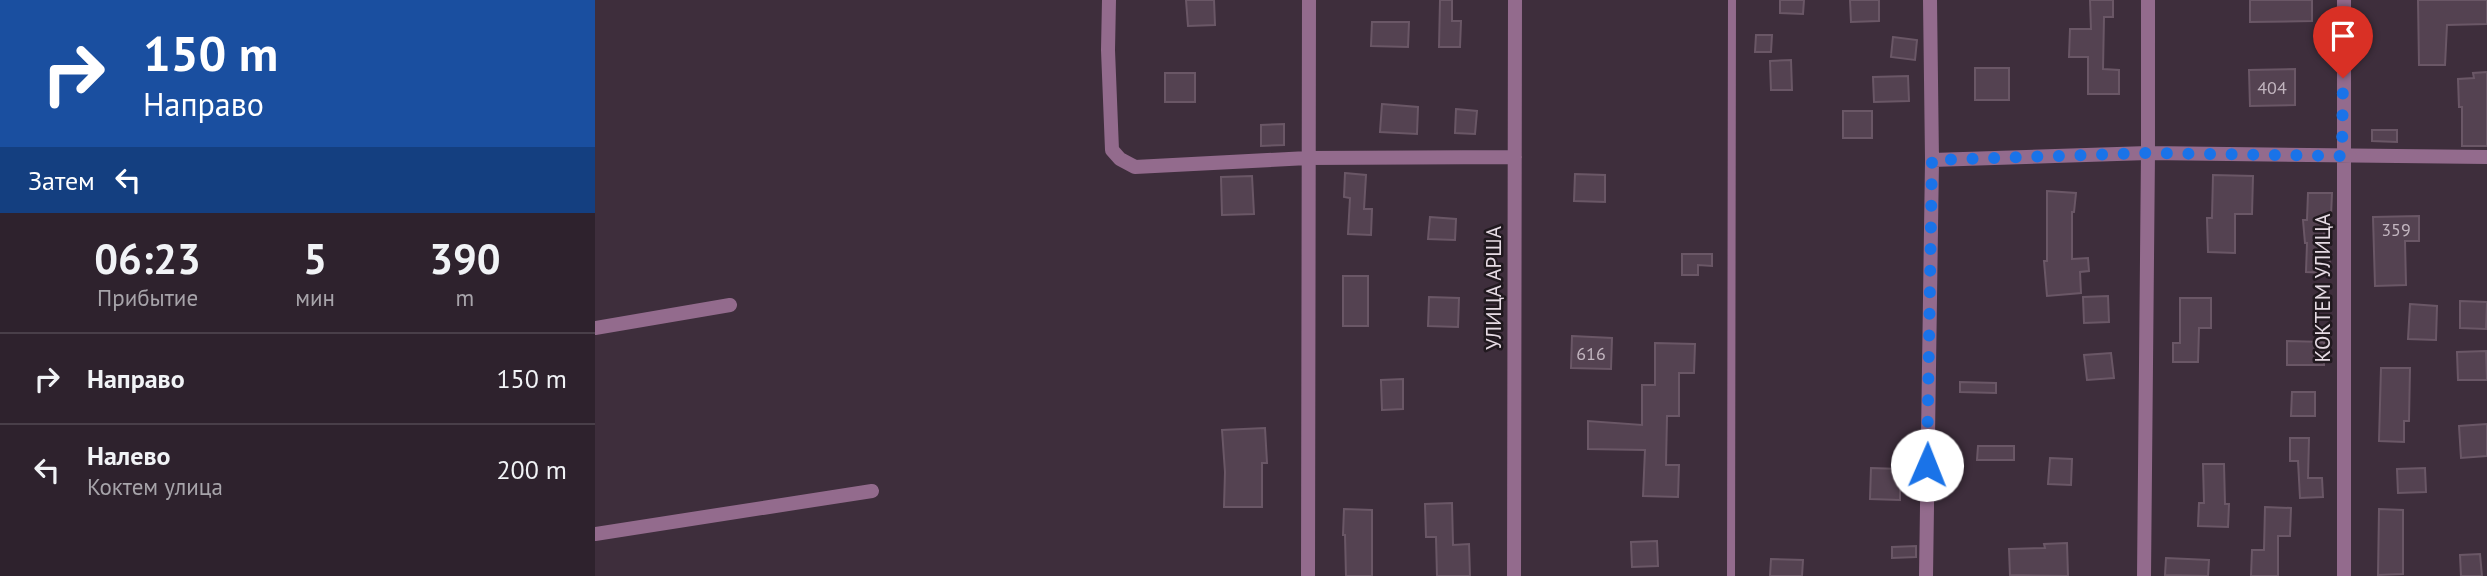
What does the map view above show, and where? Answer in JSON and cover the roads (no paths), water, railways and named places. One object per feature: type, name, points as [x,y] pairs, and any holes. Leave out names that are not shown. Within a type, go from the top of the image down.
[{"type":"street","points":[[1109,0],[1112,150],[1120,159],[1135,167],[1308,158],[1515,157]]},
{"type":"street","points":[[1308,576],[1309,0]]},
{"type":"street","name":"УЛИЦА АРША","points":[[1514,576],[1515,0]]},
{"type":"street","points":[[1926,576],[1932,160],[1930,0]]},
{"type":"street","points":[[2144,576],[2148,0]]},
{"type":"street","name":"КОКТЕМ УЛИЦА","points":[[2344,0],[2344,576]]},
{"type":"street","points":[[1932,160],[2148,153],[2487,157]]},
{"type":"street","points":[[595,328],[730,306]]},
{"type":"street","points":[[595,534],[872,491]]},
{"type":"lane","points":[[1731,576],[1732,0]]}]
